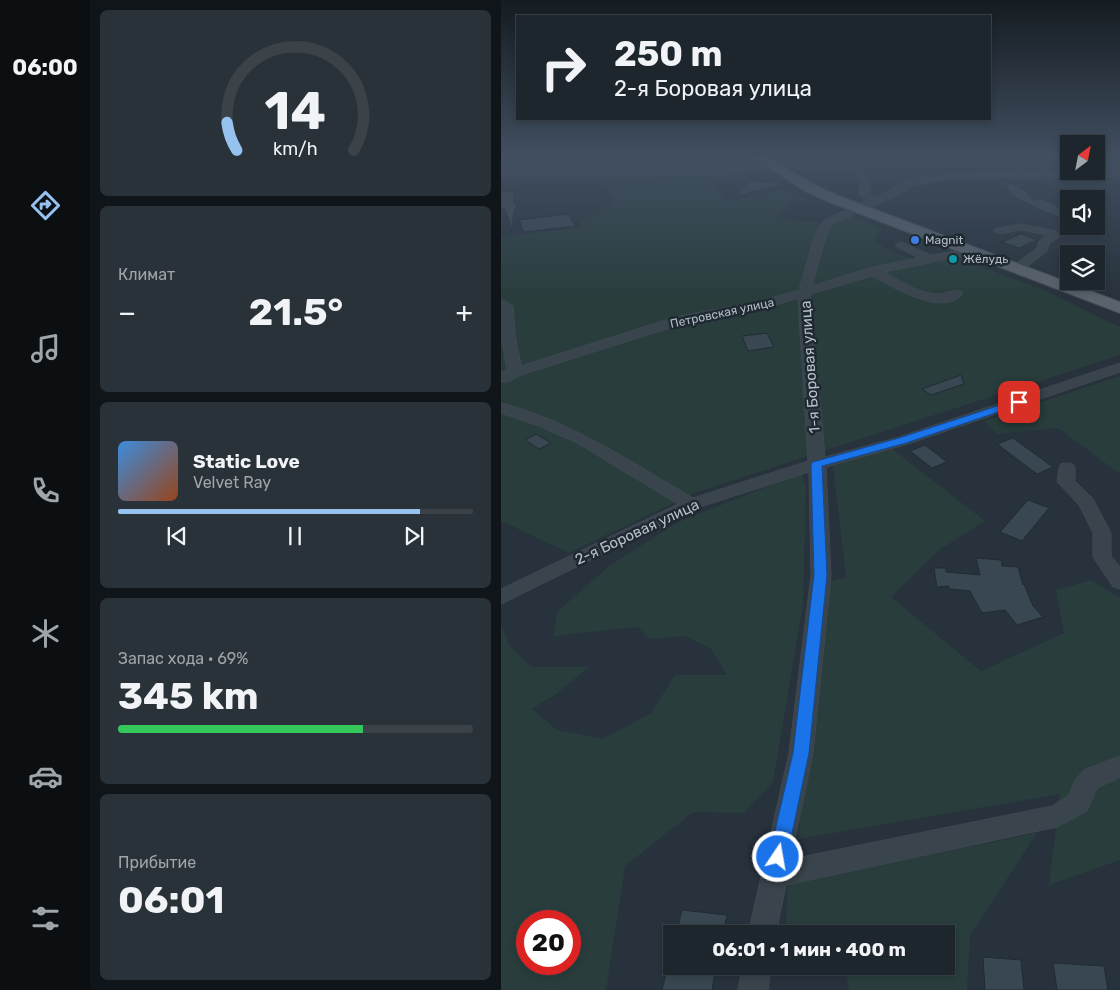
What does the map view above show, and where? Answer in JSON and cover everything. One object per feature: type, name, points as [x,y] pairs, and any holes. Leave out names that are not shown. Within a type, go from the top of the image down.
[{"type":"main road","points":[[850,204],[1120,308]]},
{"type":"street","name":"1-я Боровая улица","points":[[764,925],[801,753],[821,575],[817,464],[804,293],[821,234],[828,222],[864,204]]},
{"type":"street","points":[[999,231],[1021,227],[1053,233],[1053,237],[1043,243],[1043,249],[1018,268]]},
{"type":"street","points":[[901,245],[929,259]]},
{"type":"street","name":"Петровская улица","points":[[501,382],[508,376],[680,320],[759,306],[873,271],[974,251]]},
{"type":"street","points":[[873,271],[925,296],[954,299]]},
{"type":"street","points":[[501,303],[507,306],[508,376]]},
{"type":"street","name":"2-я Боровая улица","points":[[501,597],[691,504],[817,464],[911,438],[1120,367]]},
{"type":"street","points":[[501,408],[545,423],[583,440],[691,504]]},
{"type":"street","points":[[1067,468],[1065,482],[1087,503],[1102,533],[1102,557],[1120,582]]},
{"type":"street","points":[[774,875],[1057,816],[1078,803],[1082,787],[1095,775],[1120,766]]},
{"type":"street","points":[[753,990],[756,975]]},
{"type":"green space","points":[[613,204],[790,204],[780,213],[782,219],[834,224],[849,214],[882,229],[874,241],[900,255],[933,263],[955,257],[1046,291],[1120,327],[1120,355],[697,492],[569,553],[501,521],[501,237],[581,227],[582,220]]},
{"type":"green space","points":[[1120,376],[1120,474],[1058,428],[998,434],[984,421]]},
{"type":"green space","points":[[891,448],[985,521],[939,550],[891,597],[981,671],[1064,633],[1056,590],[1091,580],[1120,598],[1120,860],[1049,885],[1060,794],[798,839],[829,581],[846,577],[833,466]]},
{"type":"green space","points":[[802,473],[806,488],[803,604],[773,782],[744,813],[693,812],[625,866],[606,990],[501,990],[501,623],[509,645],[531,667],[589,667],[556,694],[532,709],[557,730],[603,739],[651,713],[675,675],[727,675],[710,648],[685,636],[650,639],[638,627],[553,636],[558,611],[609,566],[678,522]]},
{"type":"green space","points":[[1037,833],[970,935],[967,990],[849,990],[846,975],[955,975],[955,925],[786,925],[788,884]]},
{"type":"building","points":[[501,204],[518,204],[514,211],[512,230],[505,209],[501,209]]},
{"type":"building","points":[[1029,204],[1053,204],[1060,207],[1060,218]]},
{"type":"building","points":[[568,214],[576,226],[524,232],[519,220]]},
{"type":"building","points":[[1021,234],[1037,240],[1019,248],[1002,242]]},
{"type":"building","points":[[767,333],[774,347],[748,351],[742,336]]},
{"type":"building","points":[[961,375],[964,384],[931,395],[922,389]]},
{"type":"building","points":[[536,434],[551,443],[539,449],[525,440]]},
{"type":"building","points":[[1013,438],[1053,467],[1037,474],[997,444]]},
{"type":"building","points":[[925,445],[947,462],[932,468],[910,451]]},
{"type":"building","points":[[1028,500],[1049,508],[1022,541],[1000,532]]},
{"type":"building","points":[[976,558],[1001,560],[1002,566],[1018,567],[1023,585],[1033,606],[1043,617],[1017,625],[1005,610],[982,613],[970,591],[950,589],[948,586],[937,587],[934,568],[946,568],[946,572],[980,575]]},
{"type":"building","points":[[682,910],[727,915],[725,925],[678,925]]},
{"type":"building","points":[[983,957],[1021,960],[1024,990],[985,990]]},
{"type":"building","points":[[1053,963],[1104,966],[1108,990],[1057,990]]},
{"type":"building","points":[[666,975],[714,975],[712,990],[662,990]]},
{"type":"place","name":"Magnit","points":[[915,240]]},
{"type":"place","name":"Жёлудь","points":[[953,259]]},
{"type":"route","points":[[778,857],[801,753],[821,575],[817,464],[902,440],[1019,402]]}]
